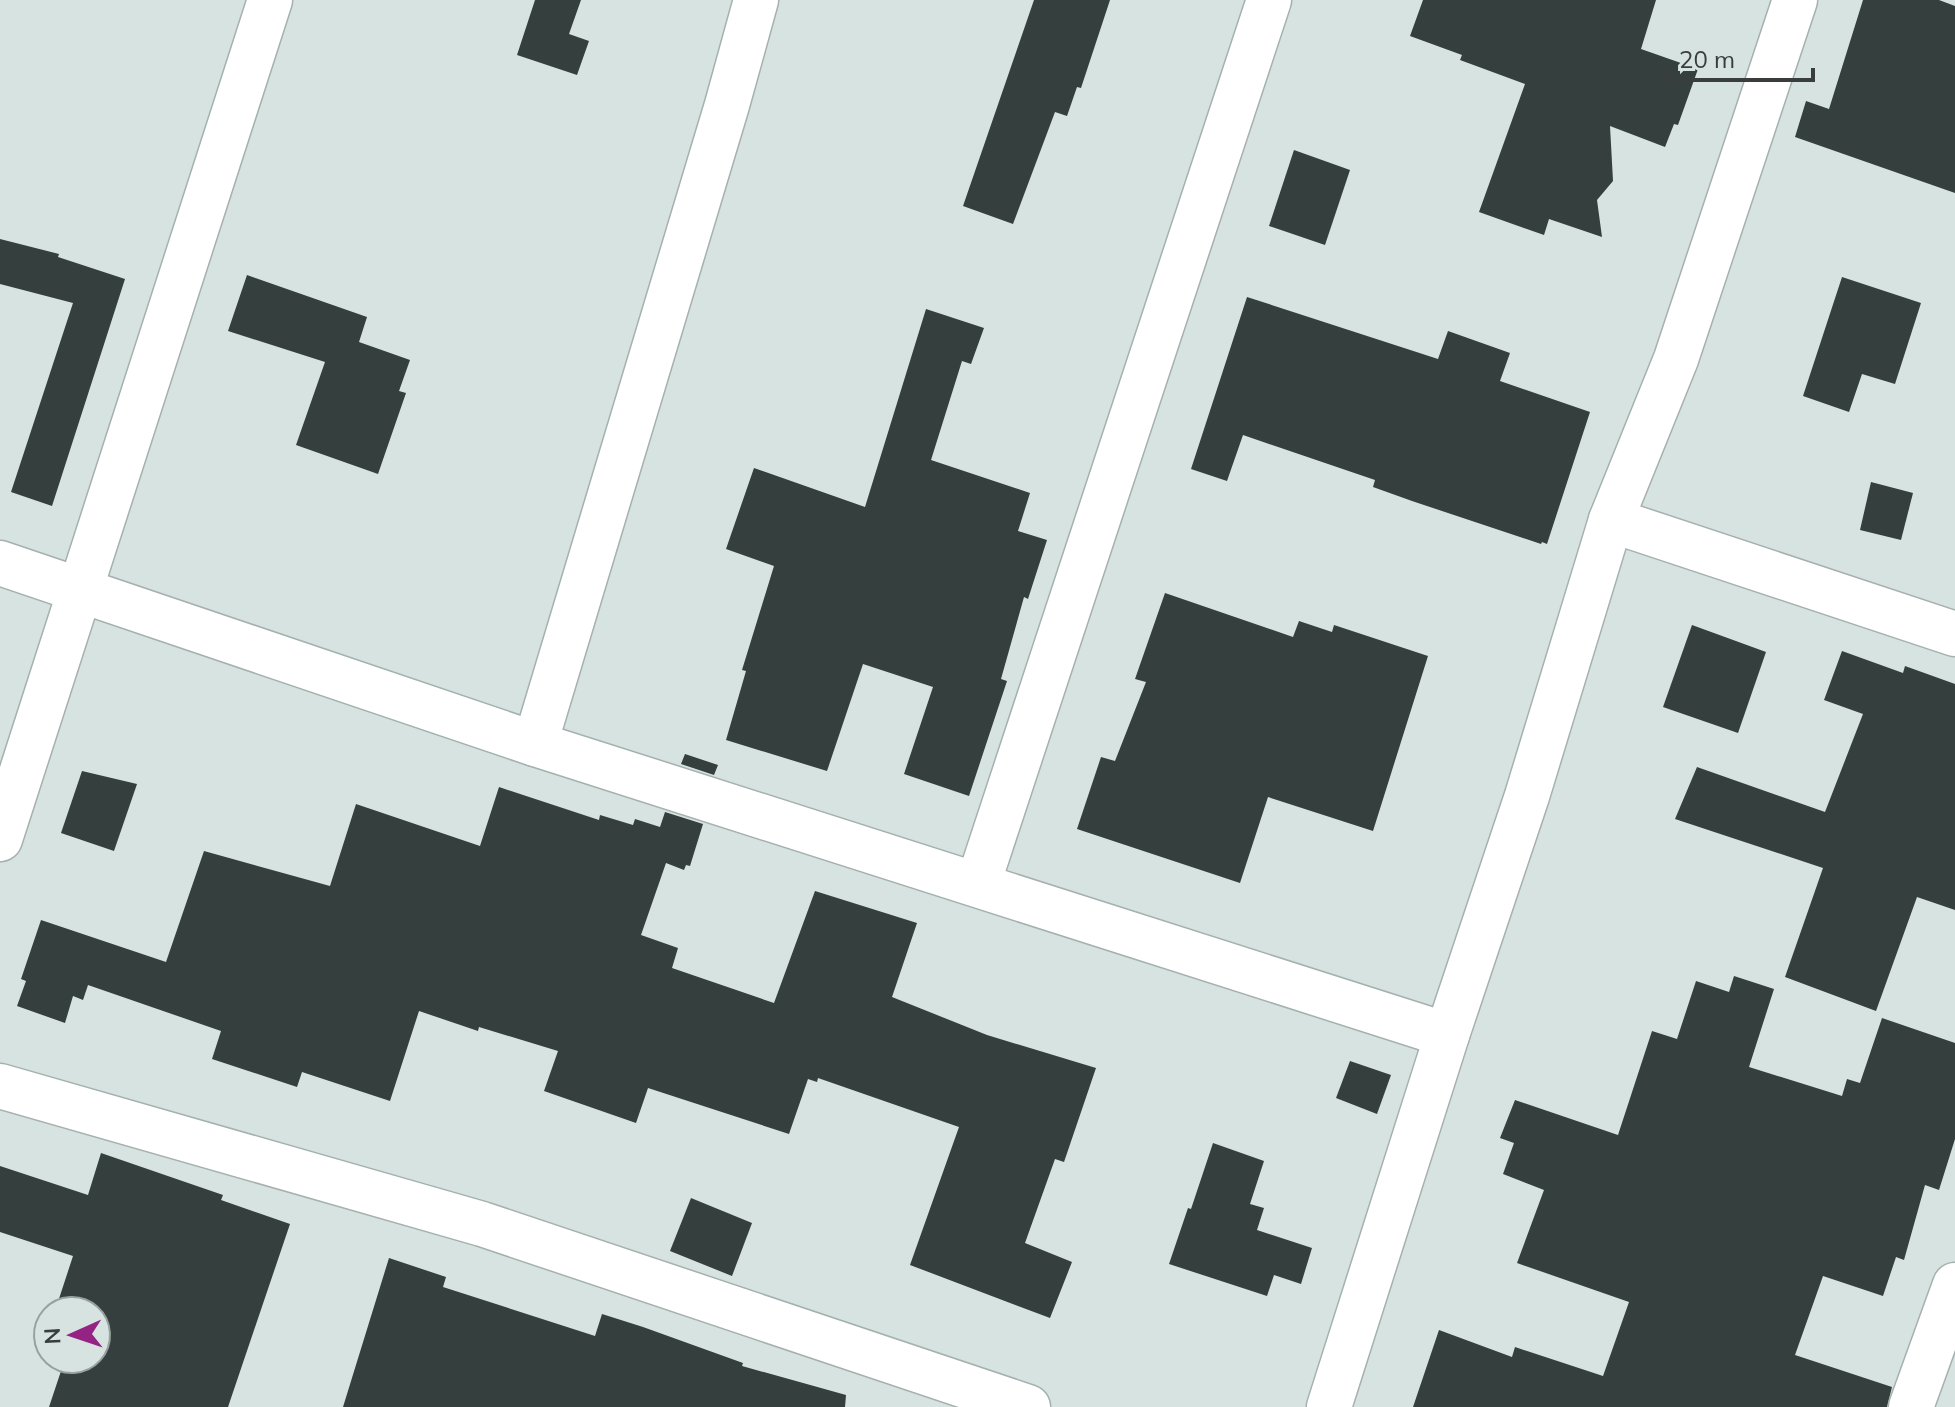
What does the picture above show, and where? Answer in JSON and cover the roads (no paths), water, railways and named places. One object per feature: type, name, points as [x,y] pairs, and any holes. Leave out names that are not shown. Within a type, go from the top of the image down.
[{"type":"street","points":[[0,839],[270,0]]},
{"type":"street","points":[[535,744],[723,120],[756,0]]},
{"type":"street","points":[[978,884],[1269,0]]},
{"type":"street","points":[[1329,1407],[1447,1035],[1527,796],[1611,520],[1676,359],[1795,0]]},
{"type":"street","points":[[1611,520],[1955,634]]},
{"type":"street","points":[[0,563],[535,744],[1447,1035]]},
{"type":"street","points":[[0,1086],[482,1224],[1028,1407]]},
{"type":"street","points":[[1911,1407],[1955,1285]]}]
